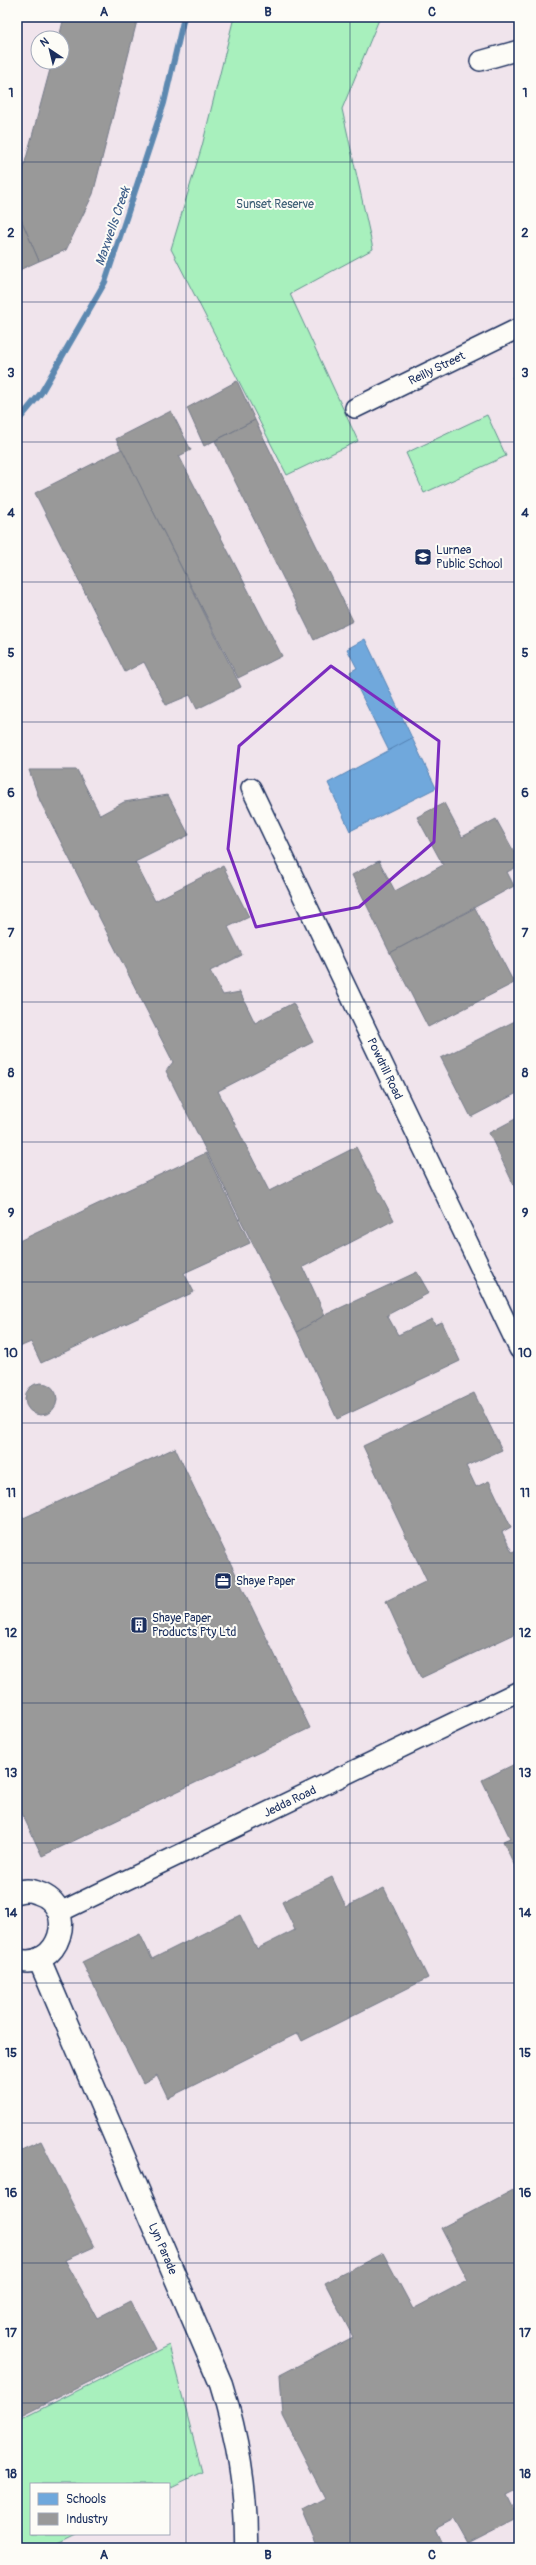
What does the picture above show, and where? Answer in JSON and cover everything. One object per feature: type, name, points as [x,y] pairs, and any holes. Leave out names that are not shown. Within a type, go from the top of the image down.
[{"type":"street","points":[[480,61],[519,50]]},
{"type":"street","name":"Reilly Street","points":[[355,408],[519,328]]},
{"type":"street","name":"Powdrill Road","points":[[251,788],[519,1349]]},
{"type":"street","name":"Jedda Road","points":[[60,1912],[519,1691]]},
{"type":"street","points":[[17,1892],[33,1891],[44,1895],[53,1902],[60,1912],[62,1923],[61,1935],[53,1949],[39,1959],[30,1961],[17,1960]]},
{"type":"street","name":"Lyn Parade","points":[[39,1959],[221,2384],[234,2426],[243,2474],[246,2548]]},
{"type":"highlighted area","points":[[331,666],[439,741],[434,842],[359,907],[256,927],[228,849],[239,746]]},
{"type":"green space","name":"Sunset Reserve","points":[[234,17],[380,17],[342,109],[373,249],[290,294],[358,441],[287,475],[171,249],[202,146]]},
{"type":"green space","points":[[487,415],[506,456],[424,493],[406,453]]},
{"type":"green space","points":[[169,2345],[202,2472],[170,2488],[170,2483],[30,2483],[30,2535],[74,2535],[47,2548],[17,2548],[17,2421]]},
{"type":"building: Schools","points":[[519,373],[519,390],[512,377]]},
{"type":"building: Schools","points":[[365,639],[412,738],[389,751],[350,672],[357,668],[347,649]]},
{"type":"building: Schools","points":[[412,738],[436,788],[350,831],[328,783]]},
{"type":"building: Industry","points":[[64,17],[138,17],[93,194],[66,250],[39,261],[17,210],[17,192],[50,70],[70,70],[70,30],[61,30]]},
{"type":"building: Industry","points":[[17,210],[39,261],[17,271]]},
{"type":"building: Industry","points":[[237,381],[255,420],[204,446],[187,408]]},
{"type":"building: Industry","points":[[171,411],[191,450],[179,456],[282,656],[238,678],[116,439]]},
{"type":"building: Industry","points":[[255,420],[353,621],[314,640],[215,441]]},
{"type":"building: Industry","points":[[122,449],[241,687],[197,709],[190,695],[166,705],[144,662],[125,672],[35,493]]},
{"type":"building: Industry","points":[[29,770],[77,770],[100,815],[124,802],[168,795],[189,835],[135,862],[155,901],[223,866],[249,917],[228,927],[242,955],[210,971],[223,995],[240,992],[255,1023],[293,1003],[313,1042],[218,1091],[269,1191],[356,1147],[394,1220],[303,1267],[325,1315],[297,1332],[166,1071],[173,1062],[40,801]]},
{"type":"building: Industry","points":[[444,803],[462,837],[496,819],[519,861],[519,866],[507,872],[514,886],[390,953],[352,875],[379,861],[395,891],[443,865],[417,817]]},
{"type":"building: Industry","points":[[475,908],[514,983],[428,1027],[390,953]]},
{"type":"building: Industry","points":[[519,1019],[519,1092],[471,1117],[441,1058]]},
{"type":"building: Industry","points":[[519,1117],[519,1196],[489,1133]]},
{"type":"building: Industry","points":[[206,1153],[250,1243],[184,1273],[194,1292],[41,1363],[31,1342],[17,1348],[17,1242]]},
{"type":"building: Industry","points":[[417,1272],[429,1293],[387,1315],[398,1335],[432,1319],[435,1325],[442,1322],[460,1361],[337,1419],[297,1332],[325,1315]]},
{"type":"building: Industry","points":[[38,1383],[44,1383],[53,1387],[57,1399],[53,1411],[44,1415],[38,1415],[29,1411],[25,1402],[25,1396],[29,1387]]},
{"type":"building: Industry","points":[[474,1393],[502,1450],[466,1466],[476,1487],[489,1481],[511,1527],[502,1532],[512,1552],[519,1549],[519,1632],[421,1678],[386,1601],[427,1581],[363,1446]]},
{"type":"building: Industry","name":"Shaye Paper Products Pty Ltd","points":[[175,1448],[310,1728],[42,1856],[17,1803],[17,1521]]},
{"type":"building: Industry","points":[[519,1762],[519,1875],[503,1841],[510,1838],[482,1780]]},
{"type":"building: Industry","points":[[332,1877],[346,1907],[384,1888],[428,1978],[302,2041],[298,2033],[168,2098],[157,2075],[143,2083],[82,1962],[140,1934],[152,1959],[240,1915],[257,1949],[295,1930],[282,1902]]},
{"type":"building: Industry","points":[[41,2141],[94,2247],[65,2260],[97,2318],[130,2301],[155,2349],[17,2418],[17,2152]]},
{"type":"building: Industry","points":[[519,2187],[519,2489],[507,2495],[518,2518],[467,2544],[453,2519],[434,2529],[443,2548],[318,2548],[302,2510],[325,2498],[283,2416],[280,2375],[353,2337],[325,2283],[383,2253],[413,2309],[468,2280],[441,2228]]},
{"type":"waterway","name":"Maxwells Creek","points":[[17,422],[41,393],[105,282],[164,103],[184,17]]},
{"type":"place","name":"Lurnea Public School","points":[[423,557]]},
{"type":"place","name":"Shaye Paper","points":[[223,1581]]},
{"type":"place","name":"Shaye Paper Products Pty Ltd","points":[[139,1625]]}]
